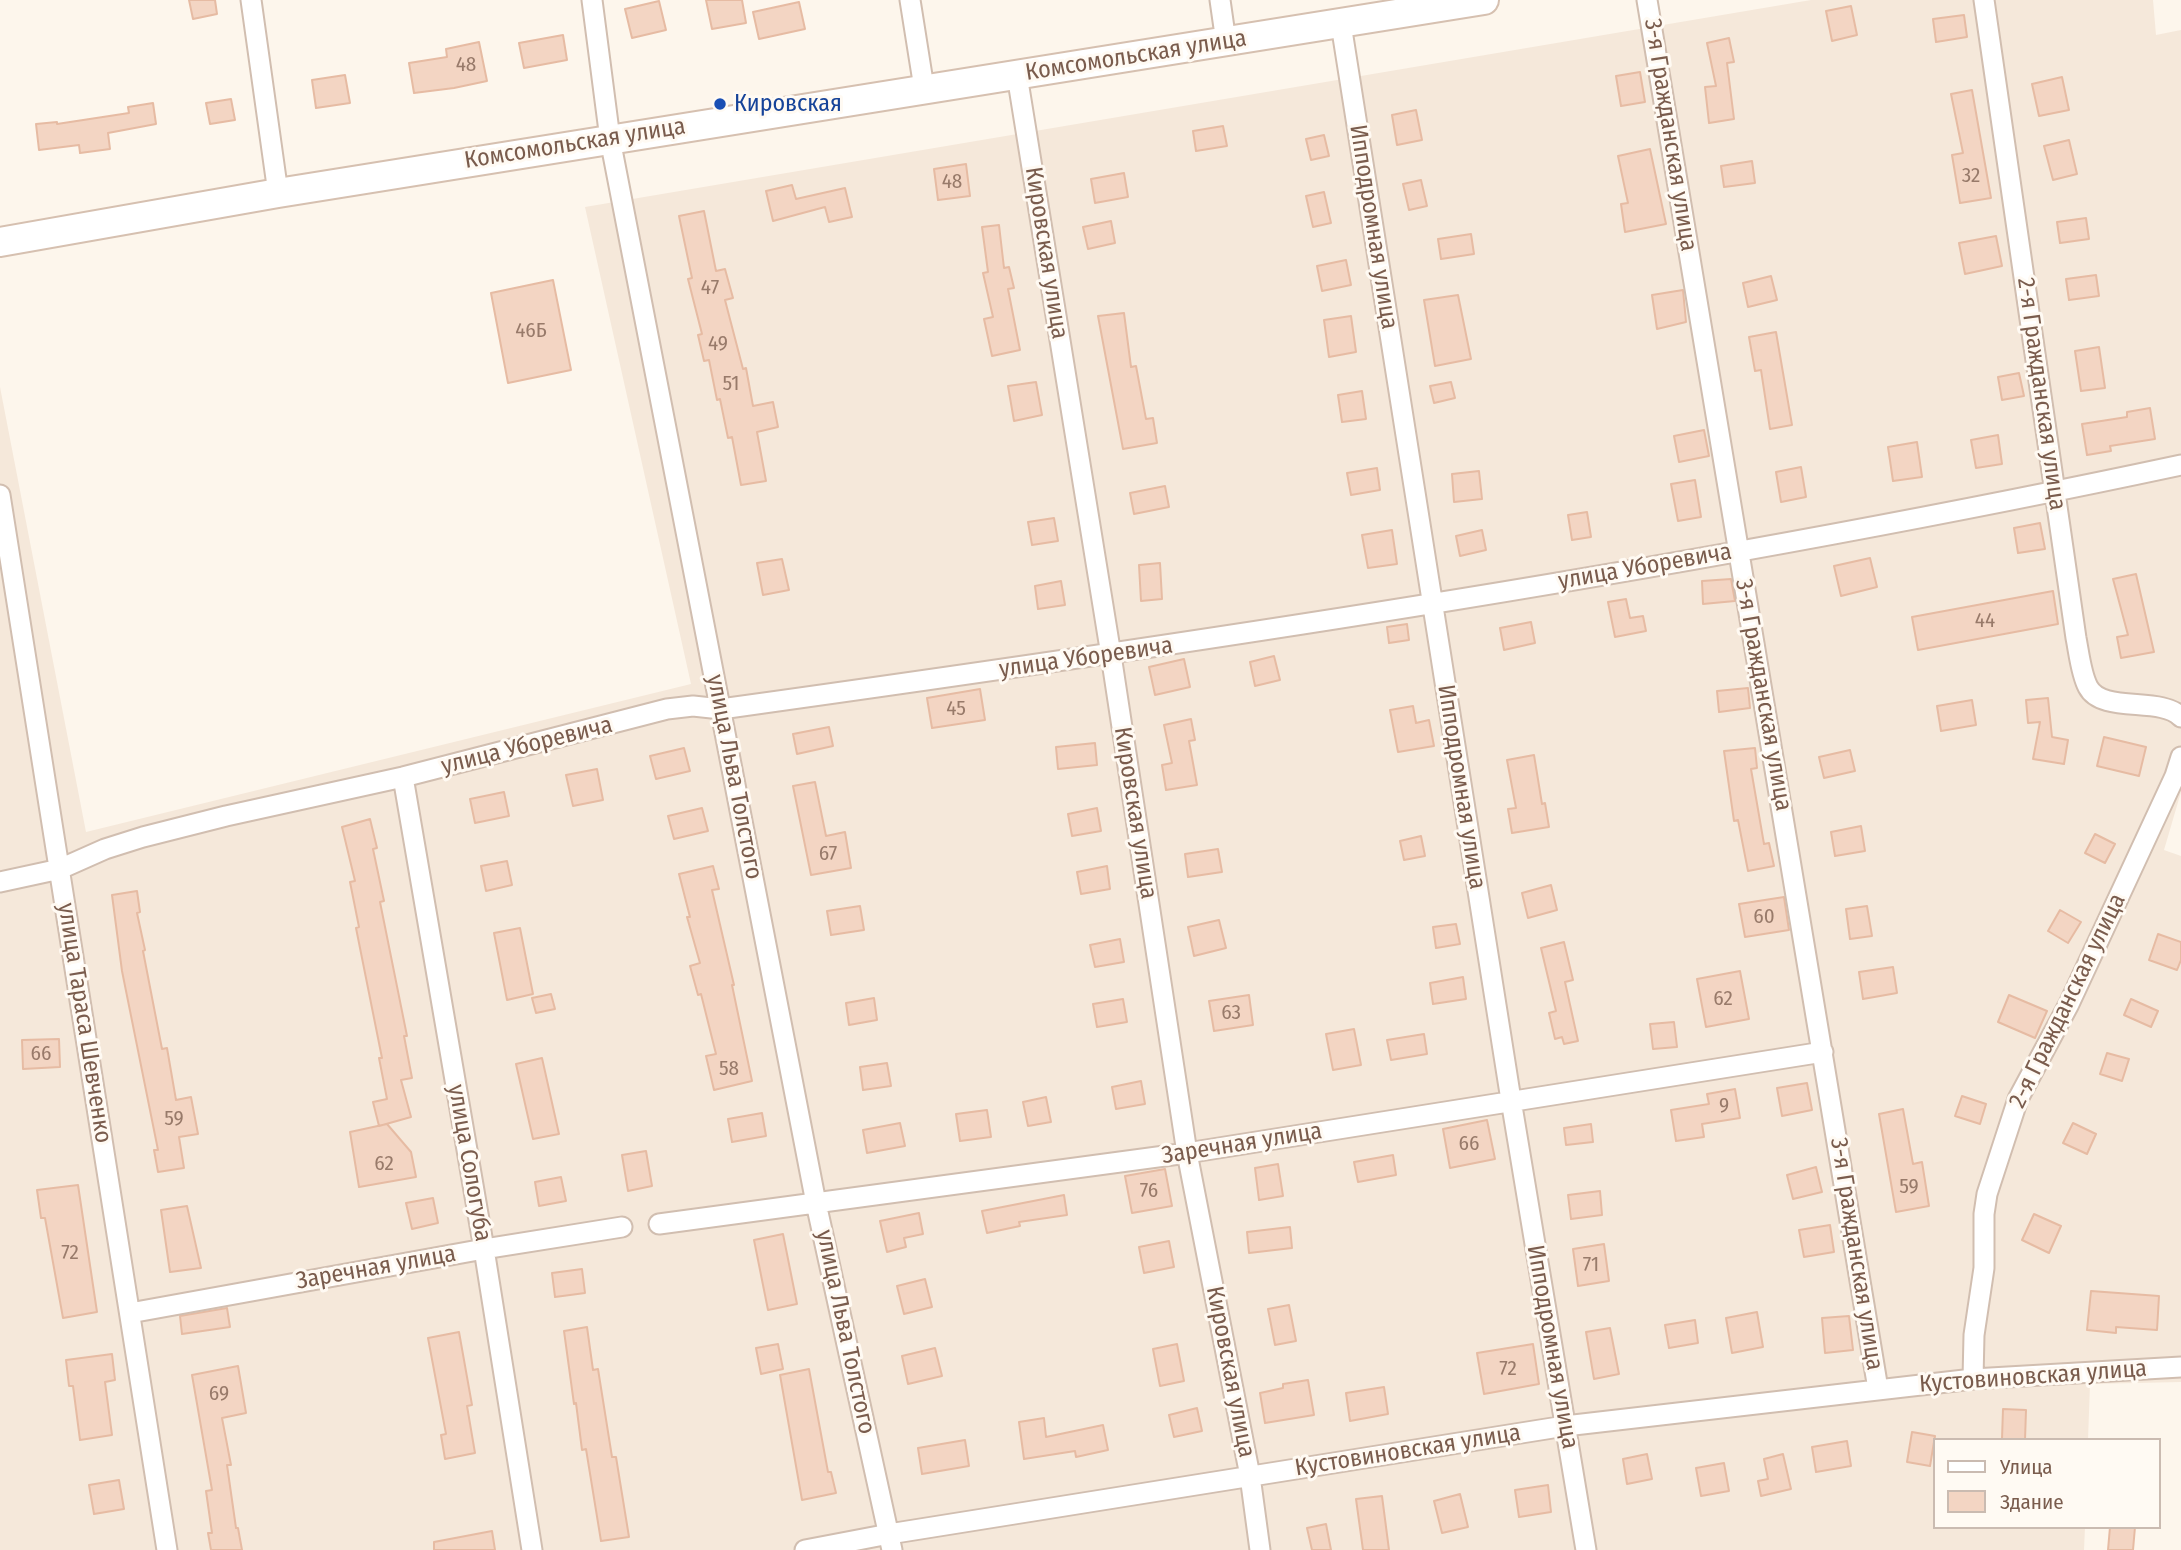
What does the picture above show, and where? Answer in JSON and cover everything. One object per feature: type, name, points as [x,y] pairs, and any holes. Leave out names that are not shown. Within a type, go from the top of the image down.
[{"type":"main road","name":"Комсомольская улица","points":[[0,242],[278,193],[1484,0]]},
{"type":"street","points":[[251,0],[278,193]]},
{"type":"street","name":"улица Льва Толстого","points":[[592,0],[610,139],[816,1203],[891,1542]]},
{"type":"street","points":[[910,0],[923,88]]},
{"type":"street","points":[[1220,0],[1226,42]]},
{"type":"street","name":"3-я Гражданская улица","points":[[1647,0],[1824,1052],[1878,1390]]},
{"type":"street","name":"2-я Гражданская улица","points":[[1984,0],[2076,638],[2087,686],[2093,694],[2102,698],[2157,707],[2181,717]]},
{"type":"street","name":"Ипподромная улица","points":[[1341,24],[1511,1100],[1586,1550]]},
{"type":"street","name":"Кировская улица","points":[[1017,75],[1111,655],[1187,1153],[1250,1476],[1260,1550]]},
{"type":"street","name":"улица Уборевича","points":[[0,882],[60,869],[143,837],[403,777],[667,709],[693,706],[721,709],[1111,655],[1739,552],[2056,492],[2181,465]]},
{"type":"street","name":"улица Тараса Шевченко","points":[[0,495],[167,1550]]},
{"type":"street","name":"2-я Гражданская улица","points":[[1973,1379],[1974,1335],[1984,1268],[1984,1213],[1987,1195],[2018,1099],[2069,1004],[2175,776],[2181,757]]},
{"type":"street","name":"улица Сологуба","points":[[403,777],[484,1248],[532,1550]]},
{"type":"street","name":"Заречная улица","points":[[659,1224],[1187,1153],[1824,1052]]},
{"type":"street","name":"Заречная улица","points":[[130,1312],[484,1248],[622,1227]]},
{"type":"street","name":"Кустовиновская улица","points":[[805,1550],[891,1542],[1250,1476],[1565,1426],[1973,1379],[2181,1367]]},
{"type":"shaded area","points":[[1811,0],[2153,0],[2156,35],[2181,30],[2181,792],[2164,850],[2181,856],[2181,1382],[2090,1384],[2088,1438],[1932,1438],[1932,1529],[2085,1529],[2084,1550],[0,1550],[0,387],[86,832],[691,684],[585,207]]},
{"type":"building","points":[[189,0],[215,0],[217,14],[193,19]]},
{"type":"building","points":[[706,0],[742,0],[746,23],[712,29]]},
{"type":"building","points":[[659,1],[666,30],[632,38],[625,9]]},
{"type":"building","points":[[799,2],[805,29],[759,39],[753,12]]},
{"type":"building","points":[[1851,6],[1857,35],[1832,41],[1826,11]]},
{"type":"building","points":[[1964,15],[1967,37],[1936,42],[1933,19]]},
{"type":"building","points":[[563,35],[567,60],[524,68],[519,43]]},
{"type":"building","points":[[1729,38],[1734,62],[1727,63],[1734,119],[1709,123],[1705,87],[1716,86],[1707,43]]},
{"type":"building","points":[[479,42],[487,81],[414,93],[409,63],[447,57],[446,49]]},
{"type":"building","points":[[1640,72],[1645,102],[1621,106],[1616,76]]},
{"type":"building","points":[[345,75],[350,103],[316,108],[312,80]]},
{"type":"building","points":[[2062,77],[2069,110],[2039,116],[2032,84]]},
{"type":"building","points":[[1972,90],[1991,198],[1960,203],[1952,155],[1963,153],[1951,94]]},
{"type":"building","points":[[231,99],[235,120],[210,124],[206,103]]},
{"type":"building","points":[[153,103],[156,124],[108,133],[110,149],[80,153],[79,145],[39,150],[36,124],[57,124],[129,113],[128,107]]},
{"type":"building","points":[[1416,110],[1422,140],[1397,145],[1392,115]]},
{"type":"building","points":[[1223,126],[1227,146],[1196,151],[1193,131]]},
{"type":"building","points":[[1324,135],[1329,156],[1311,160],[1306,139]]},
{"type":"building","points":[[2069,140],[2077,174],[2053,180],[2044,146]]},
{"type":"building","points":[[1650,149],[1666,224],[1625,232],[1621,204],[1628,203],[1618,156]]},
{"type":"building","points":[[1752,161],[1755,183],[1724,187],[1721,166]]},
{"type":"building","points":[[966,164],[970,196],[938,200],[934,169]]},
{"type":"building","points":[[1124,173],[1128,197],[1095,203],[1091,179]]},
{"type":"building","points":[[1421,180],[1427,206],[1409,210],[1403,184]]},
{"type":"building","points":[[792,185],[796,199],[845,188],[852,217],[829,222],[825,207],[773,221],[766,191]]},
{"type":"building","points":[[1324,192],[1331,223],[1313,227],[1306,196]]},
{"type":"building","points":[[704,211],[716,271],[725,269],[733,298],[725,300],[743,369],[746,368],[753,406],[773,402],[778,427],[757,432],[766,481],[741,485],[732,437],[728,438],[709,360],[704,361],[698,335],[702,334],[688,279],[692,278],[679,216]]},
{"type":"building","points":[[2086,218],[2089,239],[2060,243],[2057,222]]},
{"type":"building","points":[[1111,221],[1115,243],[1088,249],[1083,227]]},
{"type":"building","points":[[999,225],[1004,268],[1009,267],[1014,288],[1008,289],[1020,350],[992,356],[984,319],[993,317],[983,273],[988,272],[982,227]]},
{"type":"building","points":[[1471,234],[1474,254],[1441,259],[1438,239]]},
{"type":"building","points":[[1996,236],[2002,266],[1965,274],[1959,243]]},
{"type":"building","points":[[1346,260],[1351,285],[1322,291],[1317,266]]},
{"type":"building","points":[[2096,275],[2099,296],[2069,300],[2066,279]]},
{"type":"building","points":[[1771,276],[1777,300],[1748,307],[1743,283]]},
{"type":"building","points":[[553,280],[571,370],[508,383],[491,293]]},
{"type":"building","points":[[1683,290],[1686,322],[1657,329],[1652,295]]},
{"type":"building","points":[[1458,295],[1471,359],[1435,366],[1424,300]]},
{"type":"building","points":[[1124,313],[1131,367],[1136,366],[1146,419],[1153,418],[1157,443],[1123,449],[1098,316]]},
{"type":"building","points":[[1351,316],[1356,352],[1329,357],[1324,320]]},
{"type":"building","points":[[1776,332],[1792,425],[1770,429],[1761,370],[1755,371],[1749,337]]},
{"type":"building","points":[[2099,347],[2105,388],[2081,391],[2075,351]]},
{"type":"building","points":[[2019,373],[2024,396],[2002,400],[1998,377]]},
{"type":"building","points":[[1036,382],[1042,415],[1014,421],[1008,386]]},
{"type":"building","points":[[1451,382],[1455,398],[1434,403],[1430,386]]},
{"type":"building","points":[[1362,391],[1366,419],[1342,422],[1338,395]]},
{"type":"building","points":[[2150,408],[2155,439],[2110,446],[2111,451],[2087,455],[2082,424],[2127,417],[2127,412]]},
{"type":"building","points":[[1704,430],[1709,456],[1679,462],[1674,436]]},
{"type":"building","points":[[1998,435],[2002,464],[1976,468],[1971,440]]},
{"type":"building","points":[[1917,442],[1922,477],[1893,481],[1888,447]]},
{"type":"building","points":[[1801,467],[1806,497],[1781,502],[1776,472]]},
{"type":"building","points":[[1377,468],[1380,490],[1351,495],[1347,473]]},
{"type":"building","points":[[1479,471],[1482,499],[1454,502],[1452,474]]},
{"type":"building","points":[[1695,480],[1701,517],[1678,521],[1671,484]]},
{"type":"building","points":[[1165,486],[1169,507],[1134,514],[1130,493]]},
{"type":"building","points":[[1587,512],[1591,537],[1572,540],[1568,515]]},
{"type":"building","points":[[1054,518],[1058,541],[1032,545],[1028,522]]},
{"type":"building","points":[[2040,523],[2045,549],[2018,553],[2014,528]]},
{"type":"building","points":[[1392,530],[1397,564],[1368,568],[1362,535]]},
{"type":"building","points":[[1482,530],[1486,550],[1460,556],[1456,536]]},
{"type":"building","points":[[1870,558],[1877,587],[1841,596],[1834,566]]},
{"type":"building","points":[[782,559],[789,590],[763,595],[757,563]]},
{"type":"building","points":[[1160,563],[1162,599],[1141,601],[1139,565]]},
{"type":"building","points":[[2136,574],[2154,652],[2121,658],[2117,637],[2128,635],[2113,579]]},
{"type":"building","points":[[1731,579],[1735,601],[1703,604],[1702,581]]},
{"type":"building","points":[[1061,581],[1065,605],[1038,609],[1035,586]]},
{"type":"building","points":[[2053,591],[2058,624],[1918,650],[1912,617]]},
{"type":"building","points":[[1626,599],[1630,618],[1643,616],[1646,631],[1615,637],[1608,602]]},
{"type":"building","points":[[1531,622],[1535,643],[1504,650],[1500,628]]},
{"type":"building","points":[[1407,624],[1409,640],[1389,643],[1387,627]]},
{"type":"building","points":[[1274,656],[1280,680],[1255,686],[1250,662]]},
{"type":"building","points":[[1184,659],[1190,687],[1155,695],[1149,667]]},
{"type":"building","points":[[1748,688],[1750,708],[1719,712],[1717,691]]},
{"type":"building","points":[[980,689],[985,720],[932,728],[927,698]]},
{"type":"building","points":[[2048,698],[2052,737],[2068,740],[2064,764],[2033,759],[2040,722],[2028,723],[2026,700]]},
{"type":"building","points":[[1972,700],[1976,725],[1941,731],[1937,706]]},
{"type":"building","points":[[1413,706],[1416,723],[1429,720],[1434,746],[1398,752],[1390,710]]},
{"type":"building","points":[[1191,719],[1195,740],[1189,741],[1197,785],[1166,790],[1162,765],[1172,763],[1164,725]]},
{"type":"building","points":[[829,727],[833,746],[797,754],[793,734]]},
{"type":"building","points":[[2104,737],[2146,747],[2139,776],[2097,766]]},
{"type":"building","points":[[1095,743],[1097,765],[1058,769],[1056,747]]},
{"type":"building","points":[[684,748],[690,771],[656,779],[650,756]]},
{"type":"building","points":[[1755,748],[1757,768],[1751,769],[1764,844],[1769,843],[1774,866],[1748,871],[1738,820],[1734,821],[1724,751]]},
{"type":"building","points":[[1850,750],[1855,771],[1824,778],[1819,757]]},
{"type":"building","points":[[1534,755],[1542,804],[1545,803],[1549,827],[1512,833],[1508,809],[1516,808],[1507,760]]},
{"type":"building","points":[[597,769],[603,800],[573,806],[566,775]]},
{"type":"building","points":[[815,782],[826,836],[845,832],[851,868],[811,875],[793,786]]},
{"type":"building","points":[[504,792],[509,816],[475,823],[470,799]]},
{"type":"building","points":[[702,808],[708,831],[674,839],[668,816]]},
{"type":"building","points":[[1097,808],[1101,831],[1072,836],[1068,814]]},
{"type":"building","points":[[370,819],[384,901],[380,902],[407,1036],[404,1036],[412,1078],[401,1080],[411,1117],[379,1126],[373,1102],[387,1099],[379,1058],[382,1058],[356,928],[359,927],[350,882],[355,881],[342,827]]},
{"type":"building","points":[[1861,826],[1865,851],[1835,856],[1831,832]]},
{"type":"building","points":[[2095,834],[2115,844],[2105,863],[2085,853]]},
{"type":"building","points":[[1421,836],[1425,856],[1404,860],[1400,841]]},
{"type":"building","points":[[1218,849],[1222,872],[1188,877],[1185,854]]},
{"type":"building","points":[[507,861],[512,885],[486,891],[481,866]]},
{"type":"building","points":[[713,866],[719,889],[712,890],[752,1081],[714,1090],[706,1056],[716,1054],[701,994],[698,995],[690,966],[700,963],[679,874]]},
{"type":"building","points":[[1107,866],[1110,889],[1081,894],[1077,872]]},
{"type":"building","points":[[1551,885],[1557,910],[1528,918],[1522,893]]},
{"type":"building","points":[[137,891],[140,912],[137,913],[145,950],[143,951],[162,1049],[167,1048],[176,1100],[191,1097],[198,1134],[179,1137],[184,1168],[158,1172],[154,1150],[158,1150],[122,971],[112,895]]},
{"type":"building","points":[[1784,897],[1789,930],[1745,937],[1739,904]]},
{"type":"building","points":[[860,906],[864,930],[831,935],[827,911]]},
{"type":"building","points":[[1867,906],[1872,936],[1850,939],[1846,909]]},
{"type":"building","points":[[2060,910],[2081,922],[2068,943],[2048,931]]},
{"type":"building","points":[[1219,920],[1226,948],[1194,956],[1188,927]]},
{"type":"building","points":[[1456,924],[1460,944],[1436,948],[1433,927]]},
{"type":"building","points":[[520,928],[533,994],[507,1000],[494,933]]},
{"type":"building","points":[[2158,934],[2181,942],[2181,960],[2177,970],[2149,960]]},
{"type":"building","points":[[1120,939],[1124,962],[1095,967],[1090,945]]},
{"type":"building","points":[[1564,942],[1573,980],[1565,982],[1578,1041],[1564,1044],[1562,1037],[1555,1039],[1549,1013],[1556,1011],[1541,948]]},
{"type":"building","points":[[1893,967],[1897,993],[1863,999],[1859,972]]},
{"type":"building","points":[[1740,971],[1749,1019],[1706,1027],[1697,979]]},
{"type":"building","points":[[1463,977],[1466,999],[1433,1004],[1430,983]]},
{"type":"building","points":[[551,994],[555,1009],[536,1013],[532,998]]},
{"type":"building","points":[[1249,995],[1253,1025],[1214,1031],[1209,1001]]},
{"type":"building","points":[[2009,995],[2047,1011],[2035,1038],[1998,1022]]},
{"type":"building","points":[[874,998],[877,1020],[849,1025],[846,1003]]},
{"type":"building","points":[[1123,999],[1127,1022],[1097,1027],[1093,1004]]},
{"type":"building","points":[[2131,999],[2158,1011],[2151,1027],[2124,1015]]},
{"type":"building","points":[[1674,1022],[1677,1047],[1653,1049],[1650,1024]]},
{"type":"building","points":[[1354,1029],[1361,1065],[1333,1070],[1326,1034]]},
{"type":"building","points":[[1424,1034],[1427,1054],[1391,1060],[1387,1040]]},
{"type":"building","points":[[59,1039],[60,1067],[23,1069],[22,1040]]},
{"type":"building","points":[[2107,1053],[2129,1059],[2122,1081],[2100,1074]]},
{"type":"building","points":[[542,1058],[559,1134],[533,1139],[516,1064]]},
{"type":"building","points":[[887,1063],[891,1086],[863,1090],[860,1067]]},
{"type":"building","points":[[1141,1081],[1145,1104],[1116,1109],[1112,1087]]},
{"type":"building","points":[[1807,1083],[1812,1110],[1782,1116],[1777,1088]]},
{"type":"building","points":[[1735,1089],[1740,1118],[1702,1124],[1704,1137],[1676,1141],[1671,1110],[1709,1104],[1707,1094]]},
{"type":"building","points":[[1962,1096],[1986,1104],[1980,1124],[1955,1116]]},
{"type":"building","points":[[1046,1097],[1051,1122],[1028,1126],[1023,1102]]},
{"type":"building","points":[[1903,1109],[1913,1164],[1922,1162],[1929,1206],[1896,1212],[1879,1114]]},
{"type":"building","points":[[987,1110],[991,1137],[960,1141],[956,1114]]},
{"type":"building","points":[[762,1113],[766,1136],[732,1142],[728,1119]]},
{"type":"building","points":[[1487,1120],[1495,1159],[1450,1168],[1443,1129]]},
{"type":"building","points":[[900,1123],[905,1146],[867,1153],[863,1130]]},
{"type":"building","points":[[2073,1123],[2096,1134],[2087,1154],[2063,1143]]},
{"type":"building","points":[[387,1124],[411,1152],[416,1177],[359,1187],[350,1132]]},
{"type":"building","points":[[1591,1124],[1593,1142],[1566,1145],[1564,1128]]},
{"type":"building","points":[[646,1151],[652,1186],[628,1191],[622,1155]]},
{"type":"building","points":[[1393,1155],[1396,1175],[1358,1182],[1354,1162]]},
{"type":"building","points":[[1278,1164],[1283,1196],[1259,1200],[1255,1168]]},
{"type":"building","points":[[1816,1167],[1822,1192],[1793,1199],[1787,1175]]},
{"type":"building","points":[[1165,1169],[1172,1206],[1132,1213],[1125,1176]]},
{"type":"building","points":[[561,1177],[566,1201],[539,1206],[535,1182]]},
{"type":"building","points":[[78,1185],[97,1312],[63,1318],[45,1218],[41,1218],[37,1190]]},
{"type":"building","points":[[1600,1191],[1602,1215],[1571,1219],[1568,1195]]},
{"type":"building","points":[[1064,1195],[1067,1215],[1019,1222],[1020,1226],[987,1233],[982,1211]]},
{"type":"building","points":[[433,1198],[438,1223],[412,1229],[406,1203]]},
{"type":"building","points":[[187,1206],[201,1268],[170,1272],[161,1210]]},
{"type":"building","points":[[919,1213],[923,1234],[904,1238],[906,1247],[887,1252],[880,1221]]},
{"type":"building","points":[[2034,1214],[2061,1226],[2049,1253],[2022,1240]]},
{"type":"building","points":[[1830,1225],[1834,1252],[1804,1257],[1799,1230]]},
{"type":"building","points":[[1290,1227],[1292,1248],[1249,1253],[1247,1232]]},
{"type":"building","points":[[783,1234],[797,1304],[768,1310],[754,1240]]},
{"type":"building","points":[[1169,1241],[1174,1267],[1144,1273],[1139,1247]]},
{"type":"building","points":[[1604,1244],[1609,1281],[1578,1286],[1573,1249]]},
{"type":"building","points":[[582,1269],[585,1293],[555,1297],[552,1273]]},
{"type":"building","points":[[925,1279],[932,1307],[904,1314],[897,1286]]},
{"type":"building","points":[[2091,1291],[2159,1296],[2157,1330],[2116,1327],[2116,1333],[2087,1330]]},
{"type":"building","points":[[1289,1305],[1296,1341],[1275,1345],[1268,1309]]},
{"type":"building","points":[[227,1308],[230,1327],[182,1334],[180,1316]]},
{"type":"building","points":[[1757,1312],[1763,1347],[1732,1353],[1726,1318]]},
{"type":"building","points":[[1849,1316],[1853,1350],[1825,1353],[1822,1318]]},
{"type":"building","points":[[1695,1320],[1698,1343],[1669,1348],[1665,1325]]},
{"type":"building","points":[[587,1327],[593,1370],[598,1369],[612,1457],[616,1457],[629,1537],[601,1541],[586,1449],[582,1450],[564,1331]]},
{"type":"building","points":[[1610,1328],[1619,1374],[1594,1379],[1586,1332]]},
{"type":"building","points":[[459,1332],[472,1405],[467,1406],[475,1453],[445,1459],[441,1435],[446,1434],[428,1338]]},
{"type":"building","points":[[778,1344],[783,1369],[761,1374],[756,1348]]},
{"type":"building","points":[[1177,1344],[1184,1381],[1160,1386],[1153,1349]]},
{"type":"building","points":[[1533,1344],[1539,1384],[1484,1394],[1477,1353]]},
{"type":"building","points":[[935,1348],[942,1376],[908,1384],[902,1356]]},
{"type":"building","points":[[112,1354],[115,1380],[105,1382],[112,1435],[80,1440],[73,1386],[69,1386],[66,1360]]},
{"type":"building","points":[[238,1366],[246,1413],[222,1418],[231,1465],[227,1465],[236,1528],[242,1550],[211,1550],[208,1533],[212,1533],[206,1491],[212,1490],[192,1375]]},
{"type":"building","points":[[809,1369],[828,1472],[831,1472],[836,1493],[802,1500],[780,1375]]},
{"type":"building","points":[[1308,1380],[1314,1415],[1265,1423],[1260,1393],[1283,1388],[1283,1384]]},
{"type":"building","points":[[1384,1387],[1388,1414],[1350,1421],[1346,1393]]},
{"type":"building","points":[[1197,1408],[1202,1431],[1174,1437],[1169,1415]]},
{"type":"building","points":[[2003,1409],[2026,1410],[2025,1438],[2002,1438]]},
{"type":"building","points":[[1044,1418],[1046,1437],[1103,1425],[1108,1450],[1076,1457],[1075,1451],[1024,1459],[1019,1422]]},
{"type":"building","points":[[1912,1432],[1935,1436],[1932,1438],[1930,1466],[1907,1462]]},
{"type":"building","points":[[965,1440],[969,1466],[922,1474],[918,1448]]},
{"type":"building","points":[[1847,1441],[1851,1466],[1816,1472],[1812,1447]]},
{"type":"building","points":[[1647,1454],[1652,1479],[1627,1484],[1623,1459]]},
{"type":"building","points":[[1783,1454],[1791,1489],[1761,1496],[1758,1481],[1768,1479],[1764,1459]]},
{"type":"building","points":[[1724,1463],[1729,1491],[1701,1496],[1696,1468]]},
{"type":"building","points":[[119,1480],[124,1509],[94,1514],[89,1485]]},
{"type":"building","points":[[1548,1485],[1551,1512],[1519,1517],[1515,1490]]},
{"type":"building","points":[[1460,1494],[1468,1527],[1442,1533],[1434,1501]]},
{"type":"building","points":[[1382,1496],[1389,1550],[1363,1550],[1356,1499]]},
{"type":"building","points":[[1326,1524],[1331,1550],[1312,1550],[1307,1528]]},
{"type":"building","points":[[2110,1529],[2135,1529],[2133,1550],[2108,1550]]},
{"type":"building","points":[[492,1531],[495,1550],[434,1550],[434,1542]]},
{"type":"place","name":"Кировская","points":[[720,104]]}]
